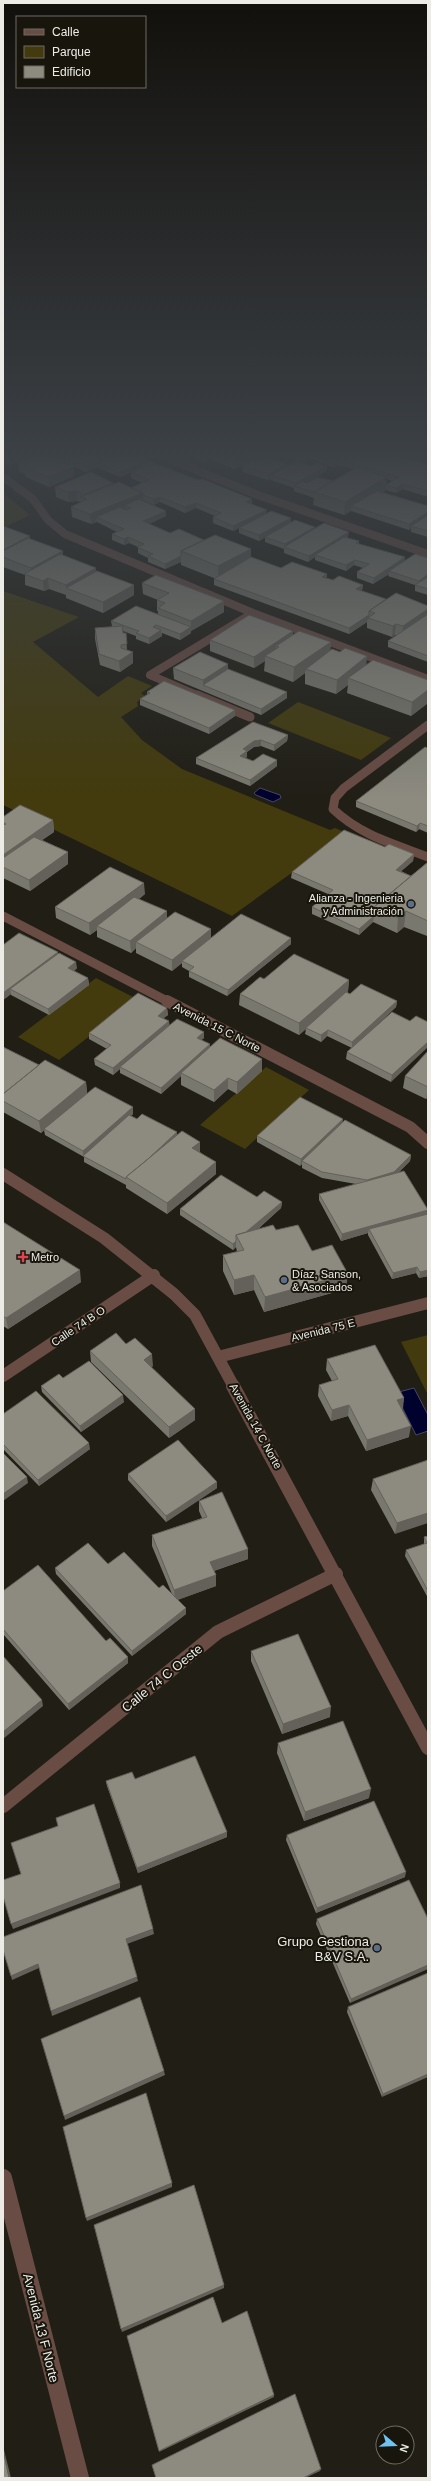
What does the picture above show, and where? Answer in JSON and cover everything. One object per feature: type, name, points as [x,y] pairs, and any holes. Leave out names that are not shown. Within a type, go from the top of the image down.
[{"type":"street","points":[[145,568],[253,613],[428,680]]},
{"type":"street","points":[[250,717],[150,675],[253,613]]},
{"type":"street","points":[[428,725],[344,788],[335,798],[333,809],[341,818],[354,826],[428,857]]},
{"type":"street","name":"Avenida 15 C Norte","points":[[3,916],[410,1127],[428,1143]]},
{"type":"street","name":"Avenida 14 C Norte","points":[[3,1174],[81,1221],[154,1275],[195,1315],[336,1574],[428,1748]]},
{"type":"street","name":"Calle 74 B O","points":[[3,1376],[154,1275]]},
{"type":"street","name":"Avenida 75 E","points":[[218,1357],[428,1303]]},
{"type":"street","name":"Calle 74 C Oeste","points":[[3,1806],[218,1632],[336,1574]]},
{"type":"street","name":"Avenida 13 F Norte","points":[[3,2178],[80,2478]]},
{"type":"green space","points":[[3,591],[79,617],[33,642],[98,697],[128,676],[152,686],[141,693],[145,696],[137,702],[138,706],[121,717],[142,740],[182,769],[330,830],[335,828],[347,833],[232,916],[3,805]]},
{"type":"green space","points":[[298,702],[391,738],[361,760],[268,723]]},
{"type":"green space","points":[[96,978],[137,999],[59,1060],[18,1037]]},
{"type":"green space","points":[[266,1067],[309,1090],[245,1149],[200,1125]]},
{"type":"green space","points":[[428,1335],[428,1395],[401,1342]]},
{"type":"water","points":[[260,788],[280,795],[281,798],[273,802],[256,795],[254,793]]},
{"type":"water","points":[[414,1388],[428,1415],[428,1431],[416,1435],[395,1393]]},
{"type":"building","points":[[35,568],[96,568],[66,585],[48,578],[43,581],[24,574]]},
{"type":"building","points":[[233,568],[309,568],[327,574],[322,577],[333,580],[339,576],[363,585],[356,589],[386,599],[369,611],[369,615],[349,628],[214,579]]},
{"type":"building","points":[[363,568],[389,568],[374,578],[357,572]]},
{"type":"building","points":[[394,568],[428,568],[428,574],[419,581],[389,571]]},
{"type":"building","points":[[97,571],[134,585],[103,602],[66,588]]},
{"type":"building","points":[[156,575],[224,601],[191,621],[158,608],[165,603],[157,600],[169,593],[142,583]]},
{"type":"building","points":[[428,577],[428,589],[415,585]]},
{"type":"building","points":[[396,593],[428,606],[428,609],[403,626],[396,624],[393,626],[368,618],[375,613],[369,611]]},
{"type":"building","points":[[136,606],[191,627],[180,634],[156,625],[153,627],[161,630],[149,638],[136,633],[139,631],[111,621]]},
{"type":"building","points":[[428,614],[428,656],[388,641]]},
{"type":"building","points":[[249,615],[293,631],[254,657],[210,640]]},
{"type":"building","points":[[122,626],[123,633],[126,633],[127,644],[121,645],[121,648],[133,652],[119,661],[99,654],[95,628]]},
{"type":"building","points":[[299,631],[331,642],[294,667],[265,656],[279,647],[276,646]]},
{"type":"building","points":[[345,648],[367,656],[337,680],[306,669],[332,649],[340,652]]},
{"type":"building","points":[[200,652],[228,664],[203,680],[173,668]]},
{"type":"building","points":[[373,660],[428,680],[428,690],[412,702],[348,678]]},
{"type":"building","points":[[228,669],[287,692],[261,709],[203,685]]},
{"type":"building","points":[[164,681],[235,710],[209,728],[140,699],[150,693],[147,692]]},
{"type":"building","points":[[253,722],[288,735],[274,745],[261,740],[254,741],[243,749],[247,751],[240,756],[253,761],[263,754],[277,760],[250,780],[196,758]]},
{"type":"building","points":[[425,747],[428,748],[428,826],[420,823],[417,826],[356,801]]},
{"type":"building","points":[[20,805],[53,820],[3,855],[3,825],[6,824],[3,822],[3,817]]},
{"type":"building","points":[[344,830],[385,847],[389,844],[414,854],[396,870],[411,876],[374,907],[374,916],[359,929],[312,907],[333,890],[292,872]]},
{"type":"building","points":[[34,837],[68,852],[29,880],[3,867],[3,858]]},
{"type":"building","points":[[428,862],[428,921],[406,911],[398,918],[374,907]]},
{"type":"building","points":[[110,867],[144,883],[89,923],[55,907]]},
{"type":"building","points":[[134,897],[167,911],[130,941],[97,926]]},
{"type":"building","points":[[175,912],[211,929],[172,960],[136,942]]},
{"type":"building","points":[[241,914],[291,938],[228,990],[189,971],[194,967],[182,961]]},
{"type":"building","points":[[19,933],[58,952],[3,993],[3,945]]},
{"type":"building","points":[[59,953],[76,962],[68,968],[88,978],[48,1009],[10,989]]},
{"type":"building","points":[[294,954],[349,980],[299,1023],[240,994],[260,977],[264,979]]},
{"type":"building","points":[[361,984],[397,1001],[352,1042],[328,1030],[321,1035],[306,1028],[346,992],[350,994]]},
{"type":"building","points":[[138,993],[167,1008],[158,1016],[169,1021],[113,1068],[94,1059],[111,1045],[89,1033]]},
{"type":"building","points":[[392,1012],[410,1021],[416,1016],[428,1022],[428,1042],[392,1075],[347,1052]]},
{"type":"building","points":[[177,1019],[204,1032],[197,1038],[210,1044],[161,1088],[120,1067]]},
{"type":"building","points":[[220,1038],[262,1059],[237,1082],[228,1078],[214,1090],[181,1073]]},
{"type":"building","points":[[3,1047],[39,1065],[3,1094]]},
{"type":"building","points":[[428,1051],[428,1087],[405,1076]]},
{"type":"building","points":[[45,1060],[86,1082],[39,1121],[3,1101],[3,1094]]},
{"type":"building","points":[[95,1087],[133,1107],[83,1151],[44,1129]]},
{"type":"building","points":[[300,1097],[343,1119],[301,1159],[257,1136]]},
{"type":"building","points":[[142,1114],[177,1132],[126,1177],[126,1179],[83,1156],[129,1115],[137,1119]]},
{"type":"building","points":[[345,1120],[411,1155],[394,1172],[367,1180],[322,1172],[302,1161]]},
{"type":"building","points":[[182,1131],[200,1142],[192,1148],[216,1162],[167,1203],[126,1177]]},
{"type":"building","points":[[404,1171],[428,1210],[342,1234],[319,1194]]},
{"type":"building","points":[[221,1175],[257,1197],[264,1191],[282,1202],[246,1232],[236,1235],[236,1241],[233,1244],[180,1209]]},
{"type":"building","points":[[428,1214],[428,1270],[420,1272],[417,1267],[393,1273],[369,1229]]},
{"type":"building","name":"Metro","points":[[3,1222],[80,1270],[6,1318],[3,1316]]},
{"type":"building","name":"Díaz, Sanson, & Asociados","points":[[273,1225],[276,1230],[298,1225],[312,1251],[332,1245],[348,1274],[265,1297],[254,1275],[234,1280],[223,1255],[244,1250],[236,1235]]},
{"type":"building","points":[[116,1333],[126,1344],[135,1338],[152,1354],[144,1360],[195,1409],[169,1427],[90,1351]]},
{"type":"building","points":[[375,1345],[404,1398],[397,1400],[411,1426],[367,1440],[349,1405],[332,1410],[319,1385],[338,1379],[327,1359]]},
{"type":"building","points":[[89,1361],[123,1395],[80,1426],[41,1386],[59,1374],[63,1378]]},
{"type":"building","points":[[36,1391],[89,1443],[38,1480],[3,1444],[3,1414]]},
{"type":"building","points":[[178,1440],[217,1482],[166,1516],[128,1474]]},
{"type":"building","points":[[3,1453],[27,1477],[3,1494]]},
{"type":"building","points":[[428,1460],[428,1513],[397,1523],[373,1479]]},
{"type":"building","points":[[222,1492],[248,1549],[210,1562],[216,1575],[174,1590],[152,1535],[207,1517],[199,1501]]},
{"type":"building","points":[[428,1536],[428,1591],[406,1550],[427,1543],[424,1537]]},
{"type":"building","points":[[88,1543],[108,1564],[124,1552],[159,1588],[163,1585],[186,1608],[132,1651],[55,1568]]},
{"type":"building","points":[[38,1565],[106,1641],[110,1638],[128,1657],[68,1704],[3,1629],[3,1591]]},
{"type":"building","points":[[298,1634],[331,1707],[283,1724],[251,1651]]},
{"type":"building","points":[[3,1656],[42,1700],[3,1732]]},
{"type":"building","points":[[343,1721],[371,1789],[305,1812],[278,1743]]},
{"type":"building","points":[[195,1756],[227,1832],[137,1868],[106,1781],[132,1772],[135,1779]]},
{"type":"building","points":[[374,1801],[406,1872],[317,1908],[287,1835]]},
{"type":"building","points":[[94,1804],[120,1883],[11,1924],[3,1896],[3,1880],[21,1874],[11,1843],[58,1826],[56,1818]]},
{"type":"building","name":"Grupo Gestiona B&V S.A.","points":[[409,1880],[428,1919],[428,1965],[351,1999],[317,1919]]},
{"type":"building","points":[[141,1885],[153,1929],[126,1939],[137,1977],[51,2011],[38,1964],[11,1976],[3,1950],[3,1937]]},
{"type":"building","points":[[428,1973],[428,2074],[383,2094],[348,2007]]},
{"type":"building","points":[[140,1997],[164,2071],[64,2116],[41,2039]]},
{"type":"building","points":[[146,2093],[172,2183],[86,2218],[63,2127]]},
{"type":"building","points":[[194,2185],[224,2285],[121,2329],[94,2225]]},
{"type":"building","points":[[213,2297],[222,2323],[247,2311],[274,2395],[159,2451],[127,2336]]},
{"type":"building","points":[[295,2394],[321,2469],[303,2478],[156,2478],[152,2465]]},
{"type":"building","points":[[3,2450],[9,2478],[3,2478]]},
{"type":"place","name":"Alianza - Ingenieria y Administración","points":[[411,904]]},
{"type":"place","name":"Metro","points":[[23,1257]]},
{"type":"place","name":"Díaz, Sanson, & Asociados","points":[[284,1280]]},
{"type":"place","name":"Grupo Gestiona B&V S.A.","points":[[377,1948]]}]
